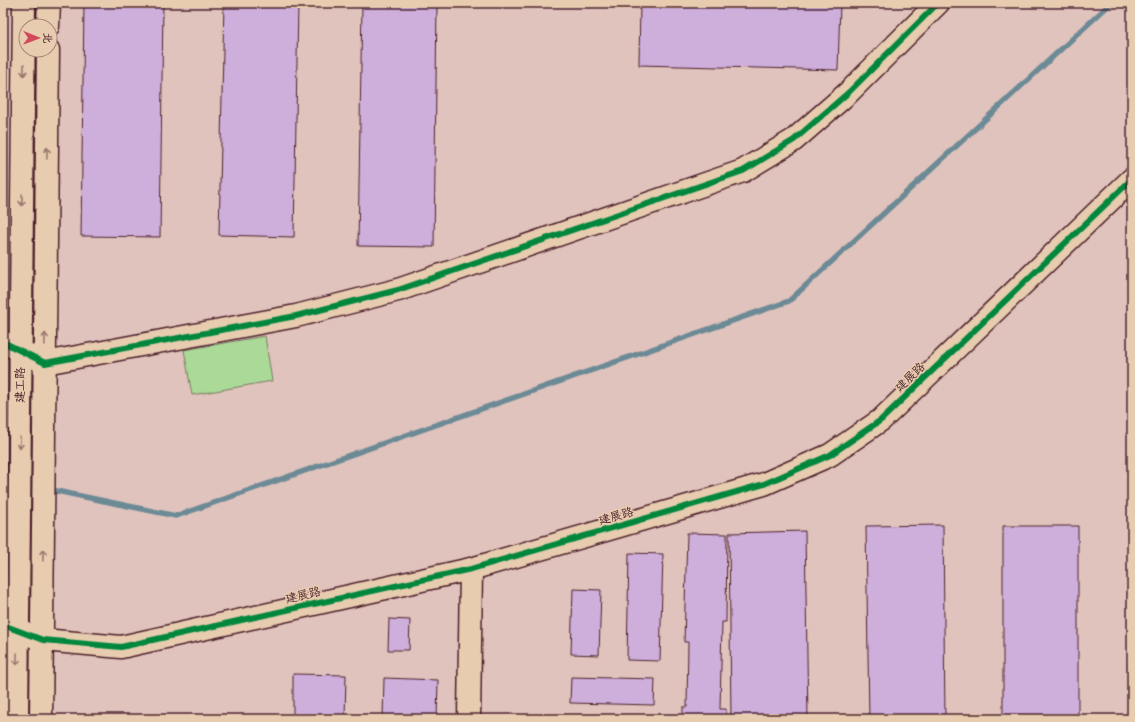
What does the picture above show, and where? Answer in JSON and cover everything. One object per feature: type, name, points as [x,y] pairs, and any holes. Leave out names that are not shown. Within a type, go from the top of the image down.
[{"type":"street","name":"建工路","points":[[17,719],[10,628],[18,592],[20,404],[12,346],[24,3]]},
{"type":"street","points":[[48,18],[49,3]]},
{"type":"street","points":[[12,346],[45,363],[296,316],[398,290],[743,171],[794,140],[849,92],[938,3]]},
{"type":"street","name":"建工路","points":[[41,719],[48,58]]},
{"type":"street","name":"建展路","points":[[10,628],[43,640],[121,647],[471,569],[764,484],[830,455],[881,420],[1132,179]]},
{"type":"street","points":[[469,719],[471,569]]},
{"type":"green space","points":[[265,336],[272,381],[192,395],[184,350]]},
{"type":"building","points":[[84,3],[163,3],[160,237],[81,236]]},
{"type":"building","points":[[224,3],[298,3],[294,237],[219,235]]},
{"type":"building","points":[[362,3],[437,3],[434,247],[358,246]]},
{"type":"building","points":[[640,3],[840,3],[838,70],[639,65]]},
{"type":"building","points":[[943,525],[945,719],[869,719],[866,526]]},
{"type":"building","points":[[1003,526],[1078,526],[1078,719],[1003,719]]},
{"type":"building","points":[[805,531],[808,719],[731,719],[729,533]]},
{"type":"building","points":[[687,533],[727,534],[726,622],[722,622],[720,709],[726,709],[726,719],[683,719],[683,707],[687,707],[688,642],[684,642]]},
{"type":"building","points":[[629,553],[663,554],[660,661],[627,660]]},
{"type":"building","points":[[573,589],[601,590],[599,655],[571,654]]},
{"type":"building","points":[[389,619],[410,620],[409,650],[388,650]]},
{"type":"building","points":[[293,674],[346,675],[345,719],[293,719]]},
{"type":"building","points":[[571,677],[655,679],[654,705],[570,703]]},
{"type":"building","points":[[384,678],[438,680],[437,719],[383,719]]},
{"type":"waterway","points":[[47,489],[176,516],[789,301],[1111,3]]},
{"type":"waterway","points":[[3,480],[15,482]]},
{"type":"cycle path","points":[[3,342],[45,363],[296,316],[398,290],[743,171],[794,140],[849,92],[938,3]]},
{"type":"cycle path","points":[[3,625],[43,640],[121,647],[471,569],[764,484],[830,455],[881,420],[1132,179]]}]
